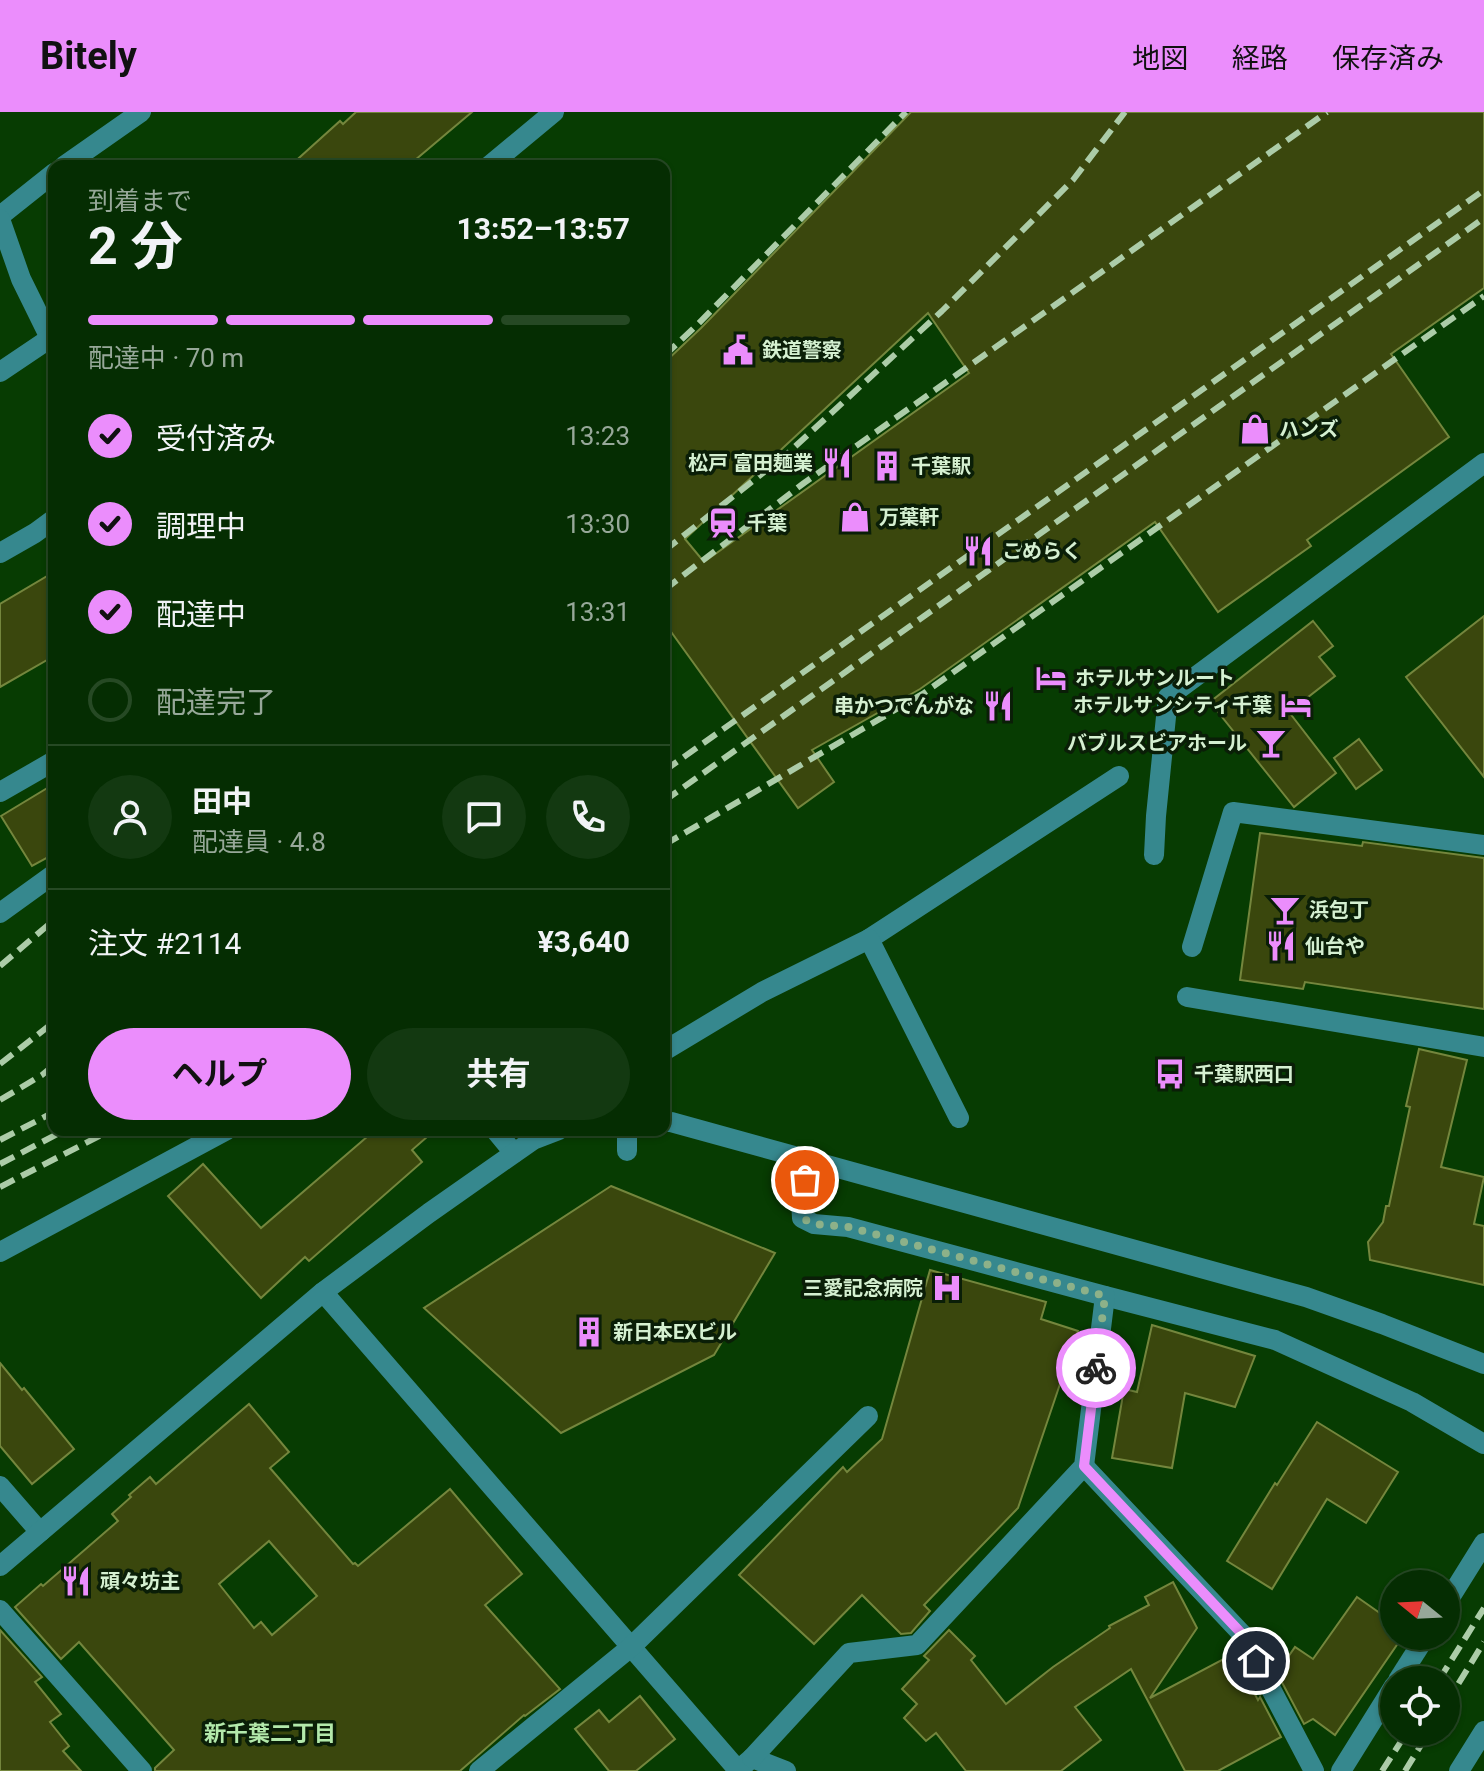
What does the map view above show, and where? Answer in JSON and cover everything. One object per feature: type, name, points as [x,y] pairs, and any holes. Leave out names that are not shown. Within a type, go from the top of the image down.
[{"type":"street","points":[[73,160],[141,112]]},
{"type":"street","points":[[496,160],[554,112]]},
{"type":"street","points":[[48,178],[0,218],[21,279],[48,334]]},
{"type":"street","points":[[0,372],[48,344]]},
{"type":"street","points":[[1154,855],[1168,697],[1484,463]]},
{"type":"street","points":[[0,553],[48,523]]},
{"type":"street","points":[[0,792],[48,764]]},
{"type":"street","points":[[670,1047],[762,992],[869,939],[1119,776]]},
{"type":"street","points":[[1192,947],[1233,812],[1484,845]]},
{"type":"street","points":[[0,913],[48,878]]},
{"type":"street","points":[[869,939],[959,1118]]},
{"type":"street","points":[[1187,997],[1484,1047]]},
{"type":"street","points":[[670,1122],[1306,1297],[1484,1364]]},
{"type":"street","points":[[0,1252],[216,1136]]},
{"type":"street","points":[[500,1136],[514,1153]]},
{"type":"street","points":[[0,1566],[323,1292],[514,1153],[543,1136]]},
{"type":"street","points":[[627,1136],[627,1151]]},
{"type":"street","points":[[810,1160],[801,1201],[802,1218],[814,1224],[848,1227],[1275,1340],[1412,1402],[1484,1444]]},
{"type":"street","points":[[323,1292],[631,1647],[743,1766],[786,1771]]},
{"type":"street","points":[[743,1766],[849,1653],[917,1645],[1084,1466],[1105,1296]]},
{"type":"street","points":[[479,1771],[631,1647],[868,1416]]},
{"type":"street","points":[[1084,1466],[1242,1634],[1314,1771]]},
{"type":"street","points":[[0,1486],[40,1532]]},
{"type":"street","points":[[1460,1582],[1484,1543]]},
{"type":"street","points":[[0,1610],[142,1771]]},
{"type":"street","points":[[1341,1771],[1380,1708]]},
{"type":"street","points":[[1459,1771],[1484,1731]]},
{"type":"building","points":[[356,112],[472,112],[415,160],[297,160],[340,121],[343,124]]},
{"type":"building","points":[[911,112],[1484,112],[1484,288],[1391,354],[1449,437],[1307,540],[1311,546],[1218,612],[1155,522],[920,689],[812,750],[834,782],[798,808],[670,630],[670,357]],"holes":[[[928,313],[969,373],[704,562],[685,539]]]},
{"type":"building","points":[[48,576],[48,659],[0,687],[0,604]]},
{"type":"building","points":[[1484,616],[1484,777],[1406,677]]},
{"type":"building","points":[[1313,621],[1333,646],[1319,657],[1335,676],[1289,712],[1336,773],[1294,807],[1210,702]]},
{"type":"building","points":[[1359,739],[1382,770],[1356,789],[1334,758]]},
{"type":"building","points":[[48,788],[48,857],[32,866],[1,816]]},
{"type":"building","points":[[1260,833],[1362,846],[1363,842],[1484,858],[1484,1009],[1305,982],[1303,989],[1240,980]]},
{"type":"building","points":[[1419,1049],[1467,1060],[1441,1167],[1484,1177],[1474,1224],[1484,1226],[1484,1285],[1370,1260],[1368,1242],[1383,1222],[1386,1206],[1389,1206]]},
{"type":"building","points":[[368,1136],[428,1136],[412,1150],[422,1162],[309,1261],[305,1257],[261,1298],[168,1196],[203,1164],[261,1228]]},
{"type":"building","name":"新日本EXビル","points":[[611,1186],[775,1253],[714,1355],[561,1433],[424,1308]]},
{"type":"building","points":[[930,1270],[1046,1302],[1041,1319],[1078,1331],[1018,1508],[924,1605],[930,1611],[911,1633],[901,1634],[862,1595],[814,1644],[739,1575],[843,1467],[847,1472],[882,1439]]},
{"type":"building","points":[[1152,1325],[1255,1356],[1235,1407],[1185,1393],[1172,1468],[1112,1458],[1124,1389],[1137,1392]]},
{"type":"building","points":[[0,1363],[74,1449],[32,1484],[0,1446]]},
{"type":"building","points":[[249,1404],[289,1452],[270,1468],[353,1564],[358,1566],[450,1489],[522,1574],[485,1605],[560,1689],[524,1715],[460,1771],[155,1771],[174,1750],[79,1642],[61,1659],[15,1607],[118,1521],[112,1514],[131,1497],[129,1495],[150,1477],[156,1484]],"holes":[[[269,1541],[317,1596],[272,1635],[261,1622],[254,1628],[219,1584]]]},
{"type":"building","points":[[1317,1422],[1398,1472],[1366,1523],[1327,1499],[1272,1589],[1227,1561]]},
{"type":"building","points":[[1173,1582],[1197,1628],[1150,1698],[1233,1654],[1281,1737],[1218,1771],[1185,1771],[1131,1669],[1075,1707],[1101,1740],[1061,1771],[966,1771],[936,1733],[926,1741],[904,1718],[917,1704],[902,1689],[929,1660],[924,1656],[949,1630],[975,1656],[971,1660],[1006,1704],[1109,1626],[1149,1605],[1145,1597]]},
{"type":"building","points":[[1357,1597],[1380,1613],[1380,1650],[1393,1650],[1335,1735],[1313,1719],[1304,1724],[1277,1673],[1295,1647],[1313,1659]]},
{"type":"building","points":[[0,1630],[42,1677],[35,1682],[61,1714],[50,1722],[69,1746],[63,1751],[81,1771],[0,1771]]},
{"type":"building","points":[[640,1696],[675,1739],[636,1771],[609,1771],[575,1729],[599,1710],[609,1722]]},
{"type":"railway","points":[[670,350],[906,112]]},
{"type":"railway","points":[[670,546],[787,454],[942,311],[1073,180],[1125,112]]},
{"type":"railway","points":[[670,585],[804,483],[1327,112]]},
{"type":"railway","points":[[670,767],[1484,190]]},
{"type":"railway","points":[[670,797],[1484,218]]},
{"type":"railway","points":[[670,841],[924,693],[1484,296]]},
{"type":"railway","points":[[0,966],[48,925]]},
{"type":"railway","points":[[0,1064],[48,1027]]},
{"type":"railway","points":[[0,1100],[48,1070]]},
{"type":"railway","points":[[0,1140],[48,1115]]},
{"type":"railway","points":[[0,1164],[54,1136]]},
{"type":"railway","points":[[0,1187],[99,1136]]},
{"type":"railway","points":[[1448,1666],[1484,1608]]},
{"type":"railway","points":[[1460,1681],[1484,1642]]},
{"type":"railway","points":[[1382,1771],[1398,1746]]},
{"type":"railway","points":[[1405,1771],[1420,1746]]},
{"type":"way so far","points":[[805,1180],[802,1218],[814,1224],[848,1227],[1105,1296],[1096,1368]]},
{"type":"place","name":"鉄道警察","points":[[738,350]]},
{"type":"place","name":"ハンズ","points":[[1255,429]]},
{"type":"place","name":"松戸 富田麺業","points":[[837,463]]},
{"type":"place","name":"千葉駅","points":[[887,466]]},
{"type":"place","name":"万葉軒","points":[[855,517]]},
{"type":"place","name":"千葉","points":[[723,523]]},
{"type":"place","name":"こめらく","points":[[978,551]]},
{"type":"place","name":"ホテルサンルート","points":[[1051,678]]},
{"type":"place","name":"ホテルサンシティ千葉","points":[[1296,705]]},
{"type":"place","name":"串かつでんがな","points":[[998,706]]},
{"type":"place","name":"バブルスビアホール","points":[[1271,743]]},
{"type":"place","name":"浜包丁","points":[[1285,910]]},
{"type":"place","name":"仙台や","points":[[1281,946]]},
{"type":"place","name":"千葉駅西口","points":[[1170,1074]]},
{"type":"place","name":"三愛記念病院","points":[[947,1288]]},
{"type":"place","name":"新日本EXビル","points":[[589,1332]]},
{"type":"place","name":"頑々坊主","points":[[76,1581]]},
{"type":"district","name":"新千葉二丁目","points":[[270,1733]]},
{"type":"route","points":[[1096,1368],[1084,1466],[1242,1634],[1256,1661]]}]
